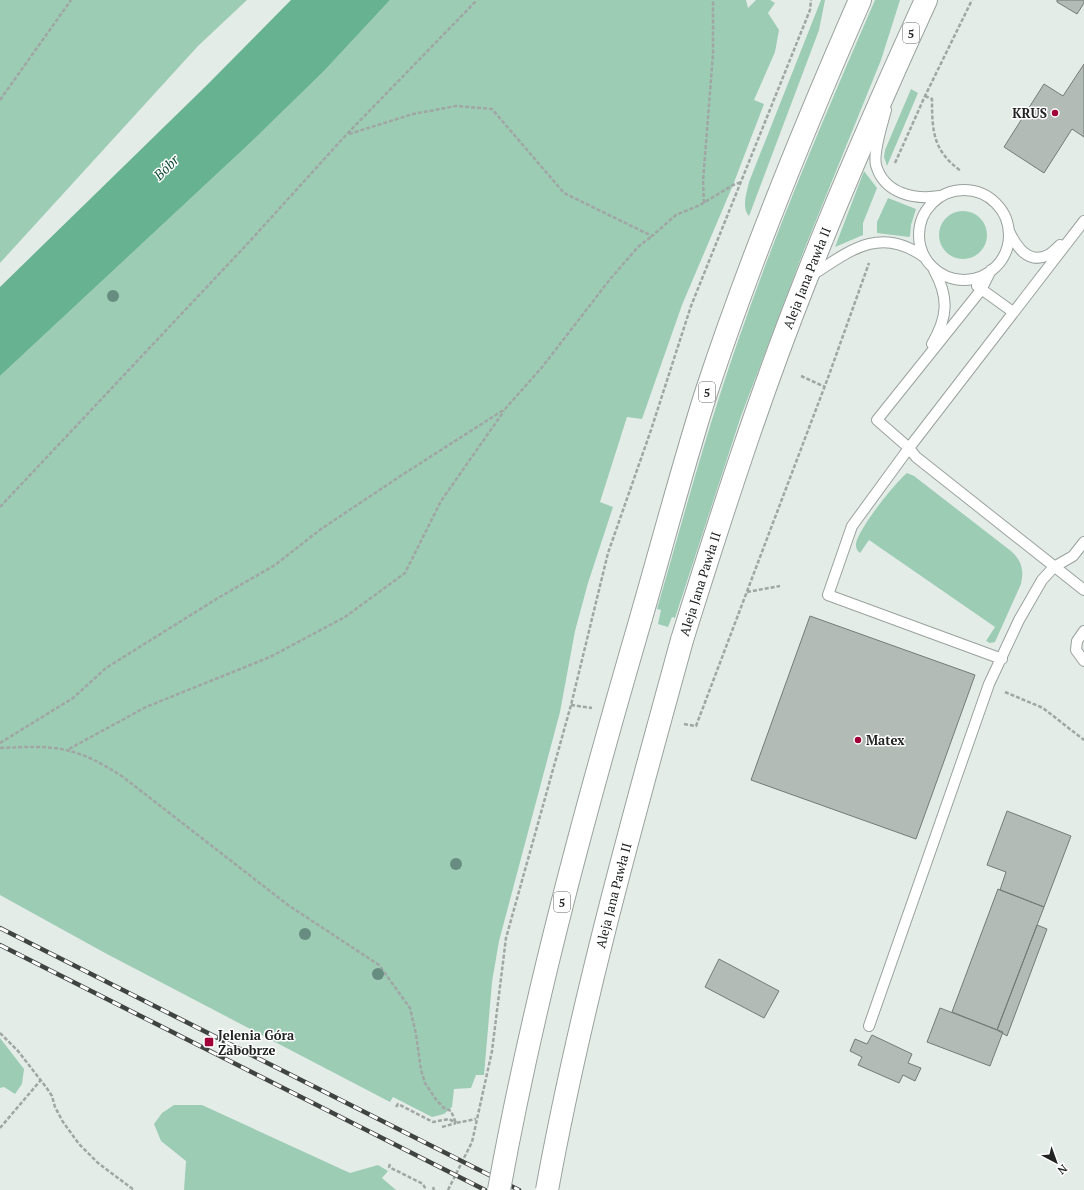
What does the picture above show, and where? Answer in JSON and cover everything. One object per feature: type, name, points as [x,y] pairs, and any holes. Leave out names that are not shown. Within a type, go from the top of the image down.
[{"type":"main road","name":"5","points":[[499,1190],[532,1031],[564,896],[600,758],[707,392],[727,332],[788,170],[860,0]]},
{"type":"main road","name":"Aleja Jana Pawła II","points":[[547,1190],[578,1044],[609,910],[682,640],[754,420],[806,279],[866,132],[926,0]]},
{"type":"lane","points":[[896,67],[876,151],[876,165],[882,177],[898,192],[924,198],[942,195],[956,190],[971,190],[985,195],[997,204],[1005,216],[1016,247],[1027,255],[1035,258],[1047,256],[1073,236]]},
{"type":"lane","points":[[925,258],[920,244],[919,230],[922,216],[931,204],[942,195]]},
{"type":"lane","points":[[1002,659],[828,595],[852,526],[908,448],[1084,221]]},
{"type":"lane","points":[[1009,230],[1008,246],[1001,259],[991,270],[981,290],[877,420],[922,462],[1084,590]]},
{"type":"lane","points":[[806,279],[852,249],[870,244],[896,244],[911,248],[925,258],[941,273],[951,278],[963,279],[978,277],[991,270]]},
{"type":"lane","points":[[917,369],[935,338],[944,316],[946,300],[941,283],[932,266]]},
{"type":"lane","points":[[971,278],[981,290],[1014,312]]},
{"type":"lane","points":[[869,1026],[989,684],[1019,620],[1042,580],[1054,567],[1073,556],[1084,542]]},
{"type":"lane","points":[[1084,630],[1077,640],[1076,650],[1084,661]]},
{"type":"path","points":[[0,100],[71,0]]},
{"type":"path","points":[[0,507],[250,241],[346,135],[477,0]]},
{"type":"path","points":[[704,203],[703,181],[713,54],[713,0]]},
{"type":"path","points":[[448,1190],[472,1142],[492,1051],[506,938],[571,705],[608,553],[651,430],[691,306],[810,10],[811,0]]},
{"type":"path","points":[[894,166],[925,96],[972,0]]},
{"type":"path","points":[[925,96],[932,99],[933,131],[942,154],[948,162],[961,171]]},
{"type":"path","points":[[346,135],[413,114],[456,106],[492,109],[564,193],[652,236]]},
{"type":"path","points":[[69,749],[146,706],[270,657],[345,617],[405,573],[441,501],[505,409],[543,366],[611,278],[638,247],[676,215],[704,203],[733,185],[742,182]]},
{"type":"path","points":[[680,723],[696,726],[825,387],[870,258]]},
{"type":"path","points":[[800,376],[825,387]]},
{"type":"path","points":[[0,743],[73,698],[106,668],[218,598],[275,565],[321,529],[505,409]]},
{"type":"path","points":[[747,592],[780,586]]},
{"type":"path","points":[[989,684],[1043,708],[1084,740]]},
{"type":"path","points":[[571,705],[594,709]]},
{"type":"path","points":[[0,748],[29,746],[69,749],[98,761],[123,777],[288,905],[379,965],[410,1008],[416,1034],[421,1070],[425,1083],[437,1101],[444,1108],[450,1111],[456,1123]]},
{"type":"path","points":[[0,1033],[18,1051],[52,1096],[55,1107],[63,1122],[79,1144],[98,1163],[134,1190]]},
{"type":"path","points":[[0,1128],[40,1081]]},
{"type":"path","points":[[396,1107],[398,1104],[433,1122],[449,1119],[456,1123]]},
{"type":"path","points":[[442,1128],[456,1123],[476,1119]]},
{"type":"path","points":[[390,1164],[389,1167],[423,1184],[426,1190]]},
{"type":"shaded area","points":[[0,0],[247,0],[198,46],[0,263]]},
{"type":"shaded area","points":[[390,0],[746,0],[748,8],[756,0],[770,0],[775,3],[768,13],[779,30],[775,52],[754,100],[764,104],[733,185],[682,305],[642,419],[627,417],[600,502],[613,507],[588,583],[575,631],[560,712],[499,941],[492,982],[484,1075],[476,1075],[471,1088],[454,1089],[452,1107],[444,1114],[432,1117],[393,1097],[390,1102],[105,953],[0,895],[0,376],[249,144],[324,71]]},
{"type":"shaded area","points":[[821,0],[825,0],[819,30],[749,216],[745,209],[745,204],[749,182]]},
{"type":"shaded area","points":[[875,0],[900,0],[881,60],[804,250],[741,416],[675,618],[672,617],[668,627],[658,624],[661,610],[657,609],[706,441],[738,341],[786,212]]},
{"type":"shaded area","points":[[911,89],[918,93],[887,166],[884,157],[885,150]]},
{"type":"shaded area","points":[[864,171],[877,188],[863,223],[863,235],[835,247]]},
{"type":"shaded area","points":[[888,198],[916,209],[909,237],[877,233],[877,222]]},
{"type":"shaded area","points":[[958,211],[968,211],[977,215],[983,221],[986,226],[986,244],[977,255],[968,259],[958,259],[949,255],[943,249],[939,240],[939,230],[943,221],[949,215]]},
{"type":"shaded area","points":[[907,473],[914,476],[1018,558],[1022,570],[1021,584],[995,642],[990,643],[986,641],[995,627],[869,540],[860,553],[858,551],[856,545],[862,529],[894,486]]},
{"type":"shaded area","points":[[0,1038],[24,1069],[22,1084],[15,1094],[4,1087],[0,1088]]},
{"type":"shaded area","points":[[174,1105],[202,1105],[350,1173],[378,1165],[388,1171],[382,1178],[396,1190],[184,1190],[186,1161],[161,1141],[154,1124],[162,1113]]},
{"type":"water","name":"Bóbr","points":[[291,0],[390,0],[324,71],[249,144],[0,376],[0,287],[208,84]]},
{"type":"building","points":[[1057,0],[1084,0],[1084,3],[1077,14],[1057,2]]},
{"type":"building","name":"KRUS","points":[[1084,64],[1084,137],[1072,129],[1044,173],[1004,147],[1044,84],[1063,96]]},
{"type":"building","name":"Matex","points":[[810,616],[975,675],[916,839],[751,780]]},
{"type":"building","points":[[1007,811],[1071,836],[1044,907],[1000,890],[1006,872],[987,865]]},
{"type":"building","points":[[998,889],[1044,907],[997,1030],[952,1012]]},
{"type":"building","points":[[1037,925],[1047,929],[1007,1036],[997,1030]]},
{"type":"building","points":[[719,959],[779,991],[764,1018],[705,987]]},
{"type":"building","points":[[940,1008],[1003,1032],[990,1066],[927,1042]]},
{"type":"building","points":[[872,1035],[912,1054],[908,1063],[921,1068],[915,1081],[903,1075],[899,1083],[858,1065],[862,1057],[850,1051],[855,1039],[867,1044]]},
{"type":"railway","points":[[0,928],[519,1190]]},
{"type":"railway","points":[[0,945],[485,1190]]},
{"type":"place","name":"KRUS","points":[[1055,113]]},
{"type":"place","name":"Matex","points":[[858,740]]},
{"type":"place","name":"Jelenia Góra Zabobrze","points":[[209,1042]]}]
